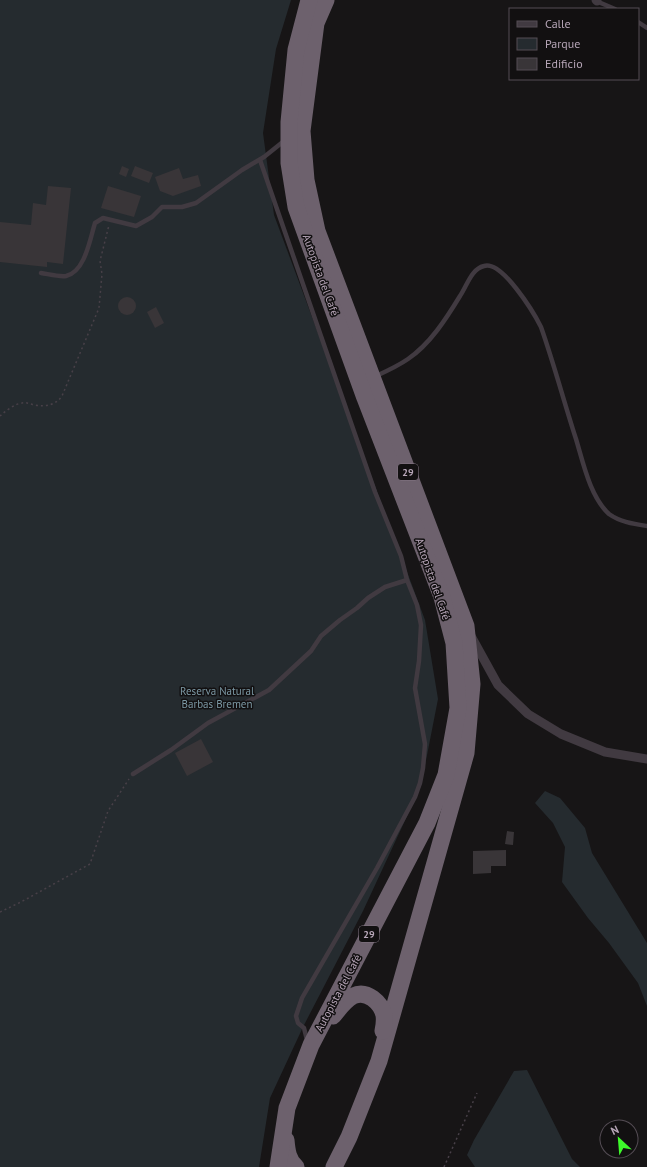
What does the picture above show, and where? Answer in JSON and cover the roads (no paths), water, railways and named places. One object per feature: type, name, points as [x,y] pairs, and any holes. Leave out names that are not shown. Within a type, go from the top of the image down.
[{"type":"highway","name":"Autopista del Café","points":[[278,1167],[287,1108],[309,1050],[427,823],[446,775],[458,708],[454,643],[442,597],[365,398],[296,207],[289,163],[289,122],[296,50],[310,0]]},
{"type":"highway","name":"Autopista del Café","points":[[326,0],[316,23],[302,131],[306,180],[318,231],[466,626],[472,684],[466,753],[380,1061],[349,1136],[334,1167]]},
{"type":"highway","points":[[309,1050],[344,1002],[354,996],[363,994],[372,998],[378,1003],[384,1015],[380,1061]]},
{"type":"highway","points":[[287,1108],[287,1152],[290,1160],[296,1167]]},
{"type":"highway","points":[[321,1167],[336,1153],[349,1136]]},
{"type":"street","points":[[466,626],[498,685],[528,714],[561,734],[605,752],[647,759]]},
{"type":"lane","points":[[595,0],[613,8]]},
{"type":"lane","points":[[41,273],[65,276],[75,272],[84,259],[95,223],[103,218],[136,226],[152,217],[162,207],[182,207],[196,203],[242,170],[260,160],[289,137]]},
{"type":"lane","points":[[260,160],[375,492],[401,556],[407,580],[417,605],[422,625],[415,688],[424,744],[421,776],[415,797],[380,862],[302,998],[296,1016],[298,1023],[304,1028],[309,1050]]},
{"type":"lane","points":[[373,378],[398,365],[417,352],[428,341],[450,312],[474,272],[484,265],[494,267],[526,300],[541,327],[586,471],[598,500],[603,508],[620,520],[647,526]]},
{"type":"lane","points":[[133,774],[171,750],[208,723],[269,690],[311,651],[321,636],[340,620],[385,587],[407,580]]},
{"type":"park label","name":"Reserva Natural Barbas Bremen","points":[[217,697]]}]
